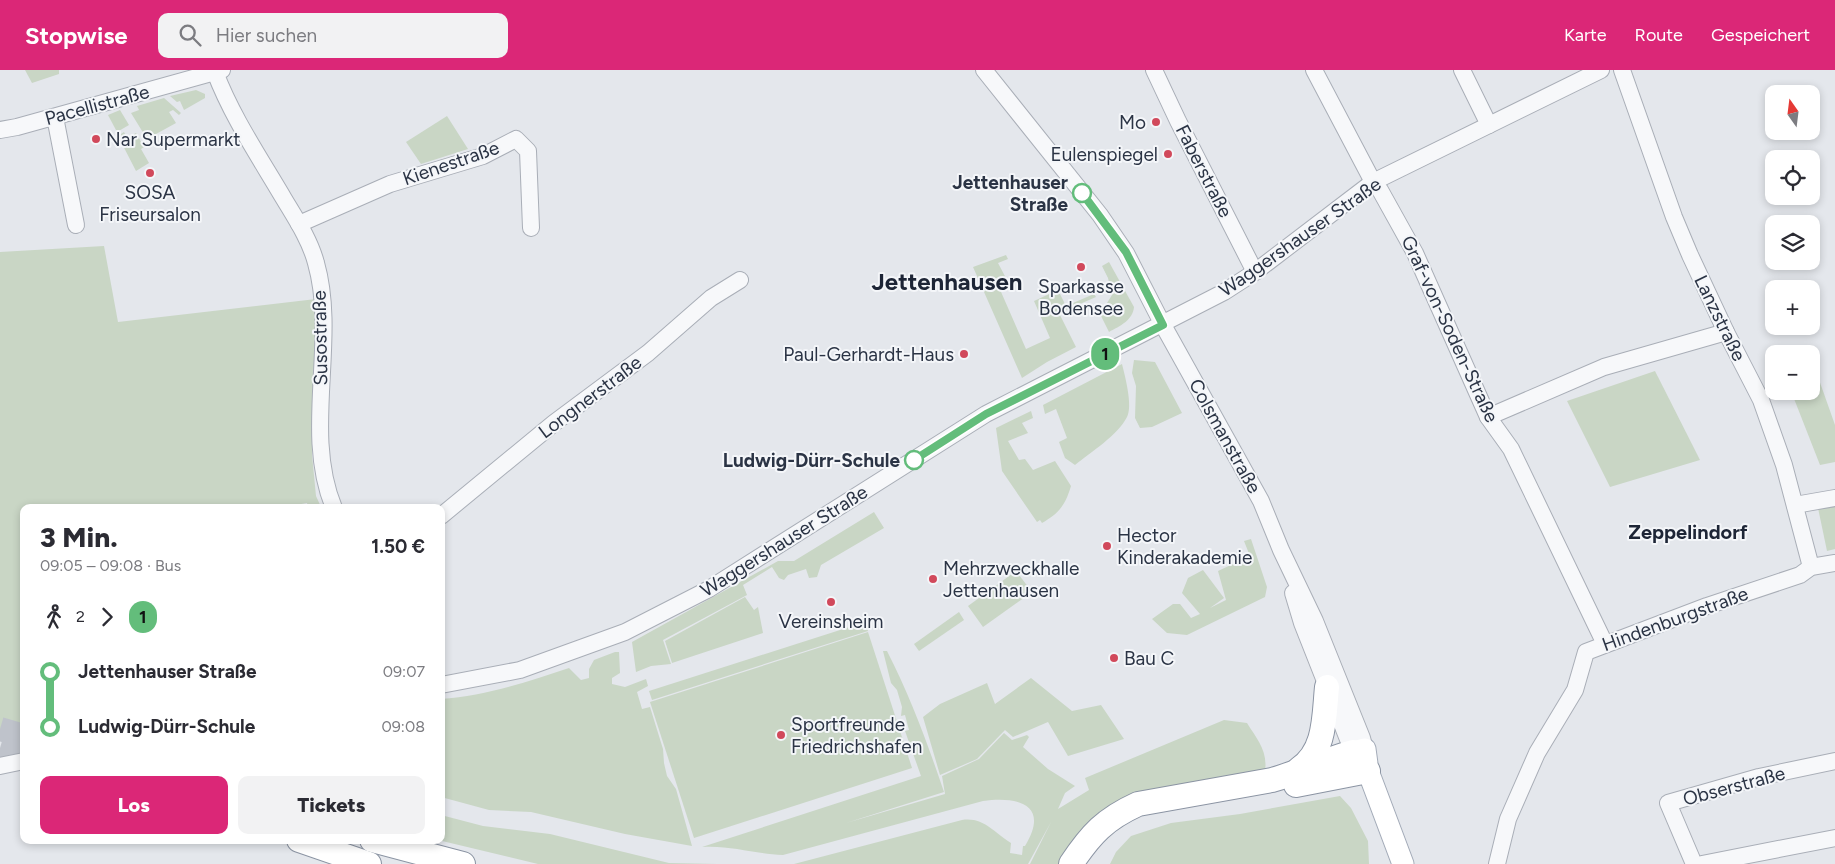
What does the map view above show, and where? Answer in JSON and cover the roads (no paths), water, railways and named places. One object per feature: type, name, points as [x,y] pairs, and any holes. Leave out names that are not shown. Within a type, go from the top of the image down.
[{"type":"highway","points":[[1292,775],[1307,764],[1318,748],[1323,726],[1326,687]]},
{"type":"highway","points":[[1071,864],[1084,844],[1104,823],[1138,804],[1250,785],[1292,775],[1337,756],[1362,757]]},
{"type":"highway","points":[[1087,864],[1095,847],[1119,823],[1170,806],[1238,796],[1362,757]]},
{"type":"highway","points":[[311,844],[369,864]]},
{"type":"highway","points":[[387,844],[464,864]]},
{"type":"main road","name":"Colsmanstraße","points":[[1362,757],[1402,864]]},
{"type":"street","points":[[984,70],[1112,232],[1126,252],[1163,325]]},
{"type":"street","name":"Faberstraße","points":[[1154,70],[1254,272]]},
{"type":"street","name":"Graf-von-Soden-Straße","points":[[1314,70],[1373,182],[1380,190],[1415,253],[1488,417],[1511,449],[1605,644]]},
{"type":"street","points":[[1462,70],[1489,125]]},
{"type":"street","name":"Waggershauser Straße","points":[[445,684],[520,670],[625,632],[709,589],[986,414],[1163,325],[1224,292],[1254,272],[1373,182],[1601,70]]},
{"type":"street","name":"Lanzstraße","points":[[1622,70],[1677,224],[1726,332],[1761,400],[1784,464],[1812,567]]},
{"type":"street","name":"Pacellistraße","points":[[0,130],[17,127],[219,71]]},
{"type":"street","name":"Susostraße","points":[[219,71],[225,98],[299,224],[316,262],[323,300],[321,433],[324,480],[333,504]]},
{"type":"street","points":[[55,116],[76,225]]},
{"type":"street","name":"Kienestraße","points":[[299,224],[390,184],[483,156],[516,139],[528,151],[531,228]]},
{"type":"street","name":"Longnerstraße","points":[[445,513],[554,423],[648,353],[711,298],[740,280]]},
{"type":"street","name":"Colsmanstraße","points":[[1163,325],[1261,501],[1281,550],[1314,621],[1362,757]]},
{"type":"street","points":[[1488,417],[1604,367],[1726,332]]},
{"type":"street","points":[[1795,506],[1835,498]]},
{"type":"street","name":"Colsmanstraße","points":[[1281,550],[1302,623],[1326,687],[1362,757]]},
{"type":"street","name":"Hindenburgstraße","points":[[1496,864],[1508,819],[1537,752],[1575,690],[1586,652],[1707,606],[1800,575],[1812,567],[1835,563]]},
{"type":"street","name":"Obserstraße","points":[[1694,864],[1668,804],[1759,777],[1835,761]]},
{"type":"street","points":[[0,766],[20,763]]},
{"type":"street","points":[[1702,864],[1835,838]]},
{"type":"tunnel","points":[[0,729],[20,735]]},
{"type":"tunnel","points":[[0,748],[20,754]]},
{"type":"place","name":"Mo","points":[[1156,122]]},
{"type":"place","name":"Nar Supermarkt","points":[[96,139]]},
{"type":"place","name":"Eulenspiegel","points":[[1168,154]]},
{"type":"place","name":"SOSA Friseursalon","points":[[150,173]]},
{"type":"place","name":"Jettenhauser Straße","points":[[1082,193]]},
{"type":"place","name":"Sparkasse Bodensee","points":[[1081,267]]},
{"type":"place","name":"Paul-Gerhardt-Haus","points":[[964,354]]},
{"type":"place","name":"Ludwig-Dürr-Schule","points":[[914,460]]},
{"type":"place","name":"Hector Kinderakademie","points":[[1107,546]]},
{"type":"place","name":"Mehrzweckhalle Jettenhausen","points":[[933,579]]},
{"type":"place","name":"Vereinsheim","points":[[831,602]]},
{"type":"place","name":"Bau C","points":[[1114,658]]},
{"type":"place","name":"Sportfreunde Friedrichshafen","points":[[781,735]]},
{"type":"district","name":"Jettenhausen","points":[[947,281]]},
{"type":"district","name":"Zeppelindorf","points":[[1688,532]]}]
